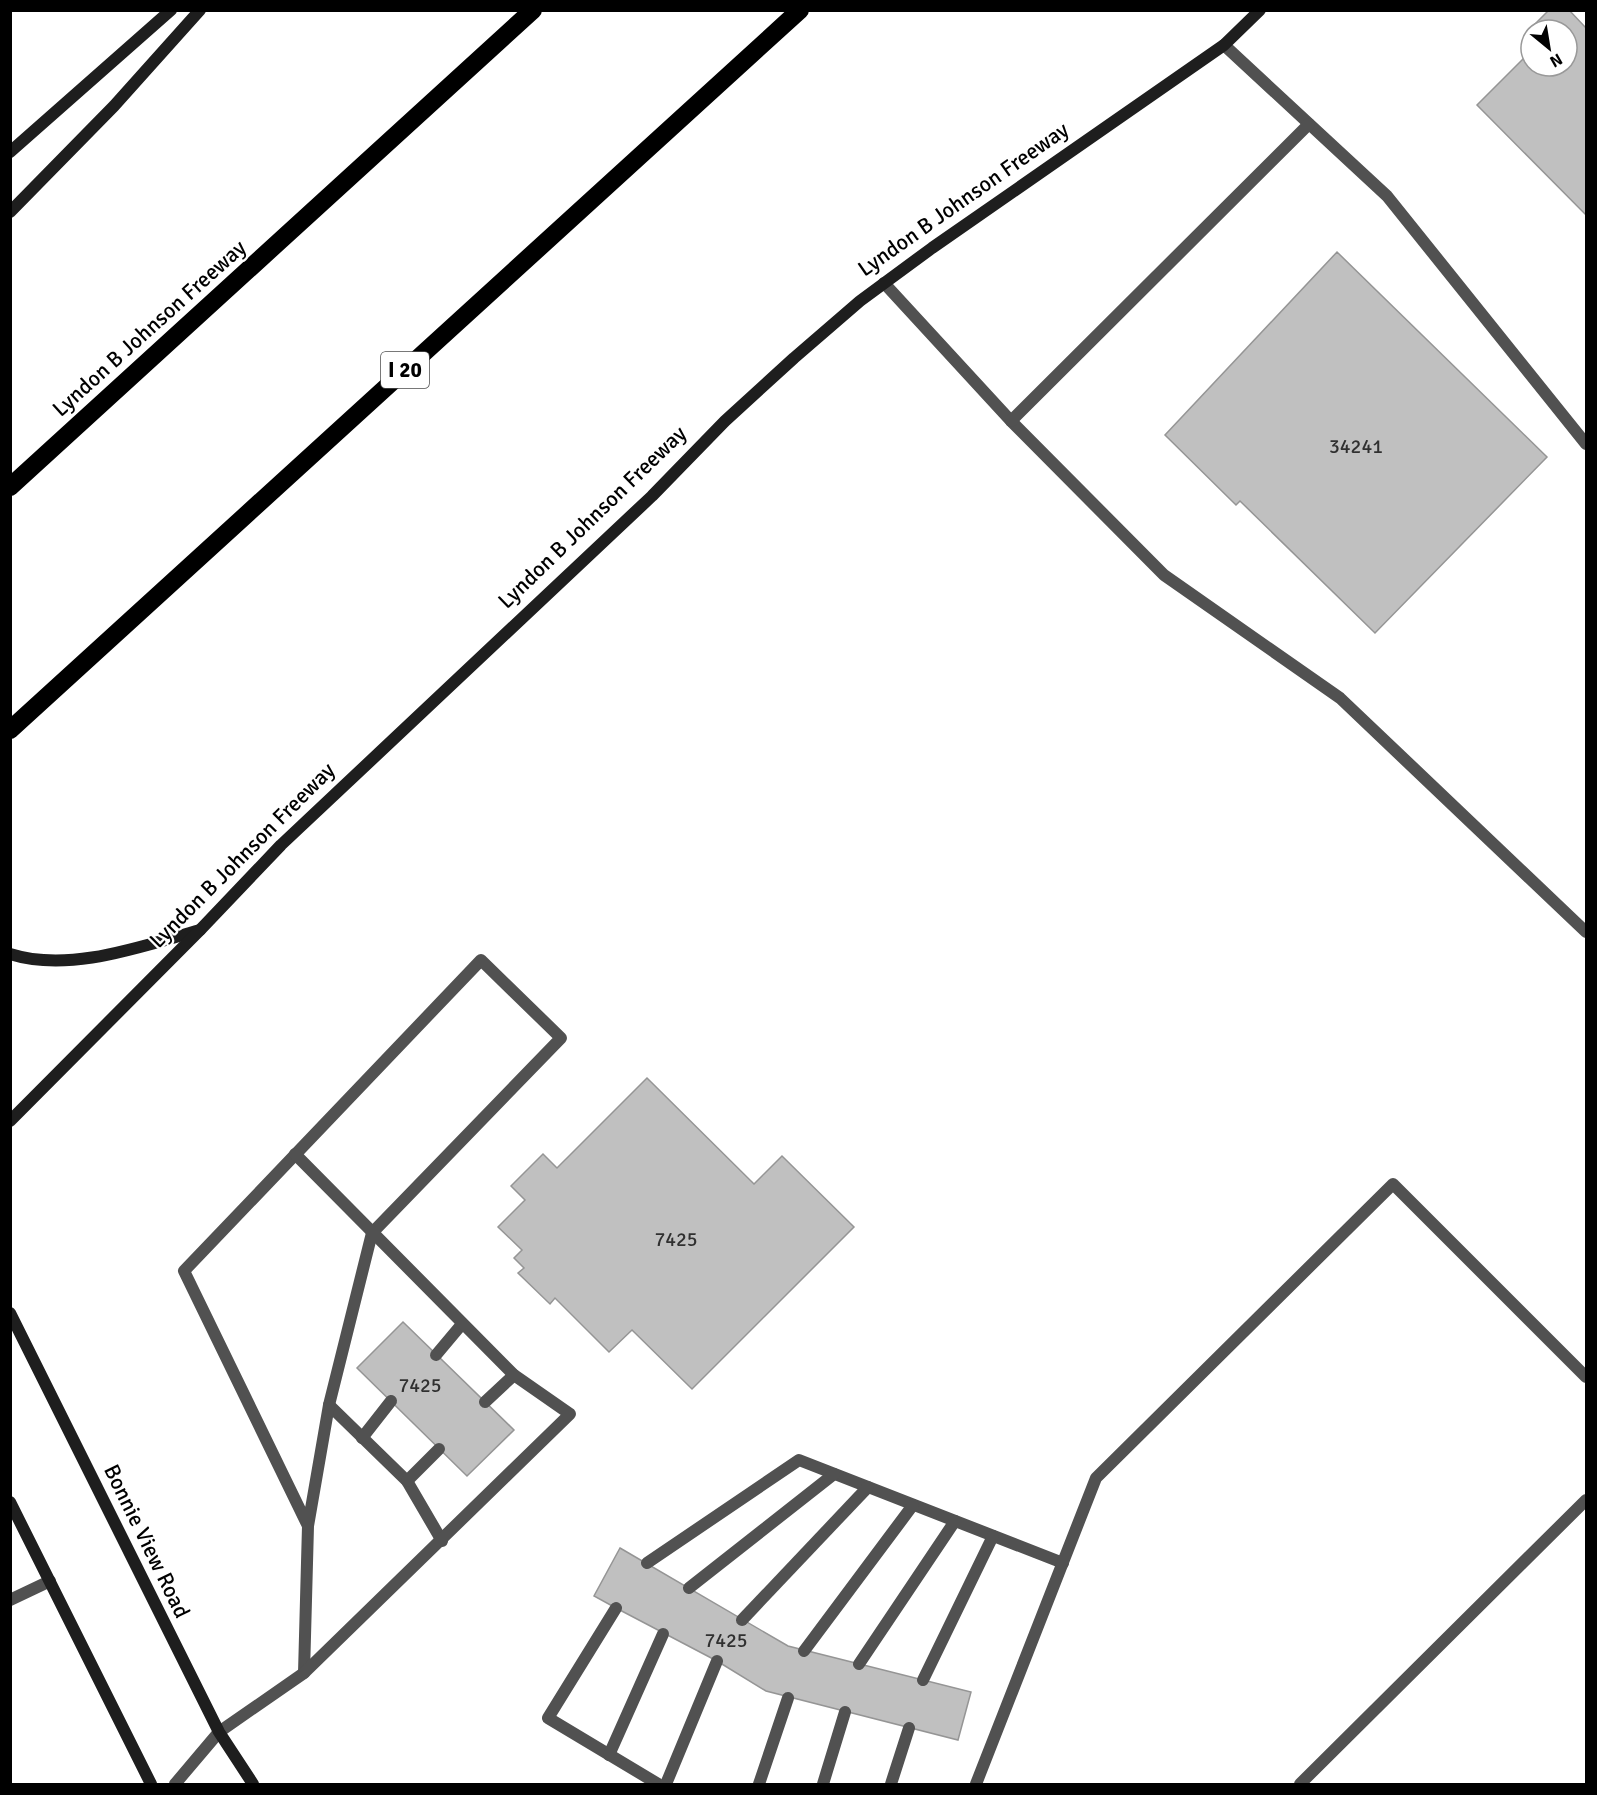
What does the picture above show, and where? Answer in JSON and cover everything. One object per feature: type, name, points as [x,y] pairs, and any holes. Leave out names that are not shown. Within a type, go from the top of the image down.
[{"type":"highway","name":"Lyndon B Johnson Freeway","points":[[10,487],[533,10]]},
{"type":"highway","name":"I 20","points":[[10,730],[801,10]]},
{"type":"main road","points":[[11,150],[171,10]]},
{"type":"main road","points":[[10,212],[114,106],[200,10]]},
{"type":"main road","name":"Lyndon B Johnson Freeway","points":[[10,1121],[201,929],[280,845],[652,496],[725,421],[794,358],[884,283],[1224,45],[1260,10]]},
{"type":"main road","points":[[10,954],[28,960],[102,957],[201,929]]},
{"type":"main road","name":"Bonnie View Road","points":[[10,1313],[219,1732],[254,1785]]},
{"type":"main road","points":[[10,1502],[151,1785]]},
{"type":"street","points":[[1224,45],[1387,195],[1587,444]]},
{"type":"street","points":[[1011,421],[1309,124]]},
{"type":"street","points":[[884,283],[1011,421],[1164,575],[1340,698],[1587,932]]},
{"type":"street","points":[[304,1673],[308,1526],[329,1405],[372,1233],[561,1038],[481,960],[184,1271],[308,1526]]},
{"type":"street","points":[[175,1785],[219,1732],[304,1673],[570,1414],[514,1375],[295,1154]]},
{"type":"street","points":[[976,1785],[1096,1478],[1393,1184],[1587,1377]]},
{"type":"street","points":[[436,1355],[462,1324]]},
{"type":"street","points":[[484,1402],[514,1375]]},
{"type":"street","points":[[363,1438],[391,1401]]},
{"type":"street","points":[[329,1405],[407,1481],[442,1541]]},
{"type":"street","points":[[407,1481],[440,1449]]},
{"type":"street","points":[[647,1563],[799,1460],[1063,1563]]},
{"type":"street","points":[[689,1588],[834,1474]]},
{"type":"street","points":[[742,1620],[868,1487]]},
{"type":"street","points":[[1300,1785],[1587,1500]]},
{"type":"street","points":[[804,1651],[914,1505]]},
{"type":"street","points":[[859,1664],[955,1521]]},
{"type":"street","points":[[923,1680],[993,1536]]},
{"type":"street","points":[[10,1600],[50,1581]]},
{"type":"street","points":[[616,1608],[548,1718],[658,1785]]},
{"type":"street","points":[[609,1755],[663,1634]]},
{"type":"street","points":[[666,1785],[717,1661]]},
{"type":"street","points":[[759,1785],[788,1698]]},
{"type":"street","points":[[823,1785],[845,1712]]},
{"type":"street","points":[[891,1785],[909,1728]]},
{"type":"building","points":[[1549,10],[1569,10],[1577,18],[1541,18]]},
{"type":"building","points":[[1579,21],[1586,28],[1586,215],[1477,105],[1519,63],[1519,78],[1579,78]]},
{"type":"building","points":[[1337,252],[1547,457],[1375,633],[1240,501],[1236,505],[1165,435]]},
{"type":"building","points":[[647,1078],[754,1184],[782,1156],[854,1227],[692,1389],[632,1330],[609,1352],[555,1298],[550,1304],[518,1273],[524,1268],[514,1258],[522,1250],[498,1227],[525,1200],[511,1186],[543,1154],[557,1168]]},
{"type":"building","points":[[403,1322],[514,1430],[467,1476],[357,1368]]},
{"type":"building","points":[[620,1548],[788,1646],[971,1692],[958,1740],[766,1691],[717,1661],[594,1596]]}]
